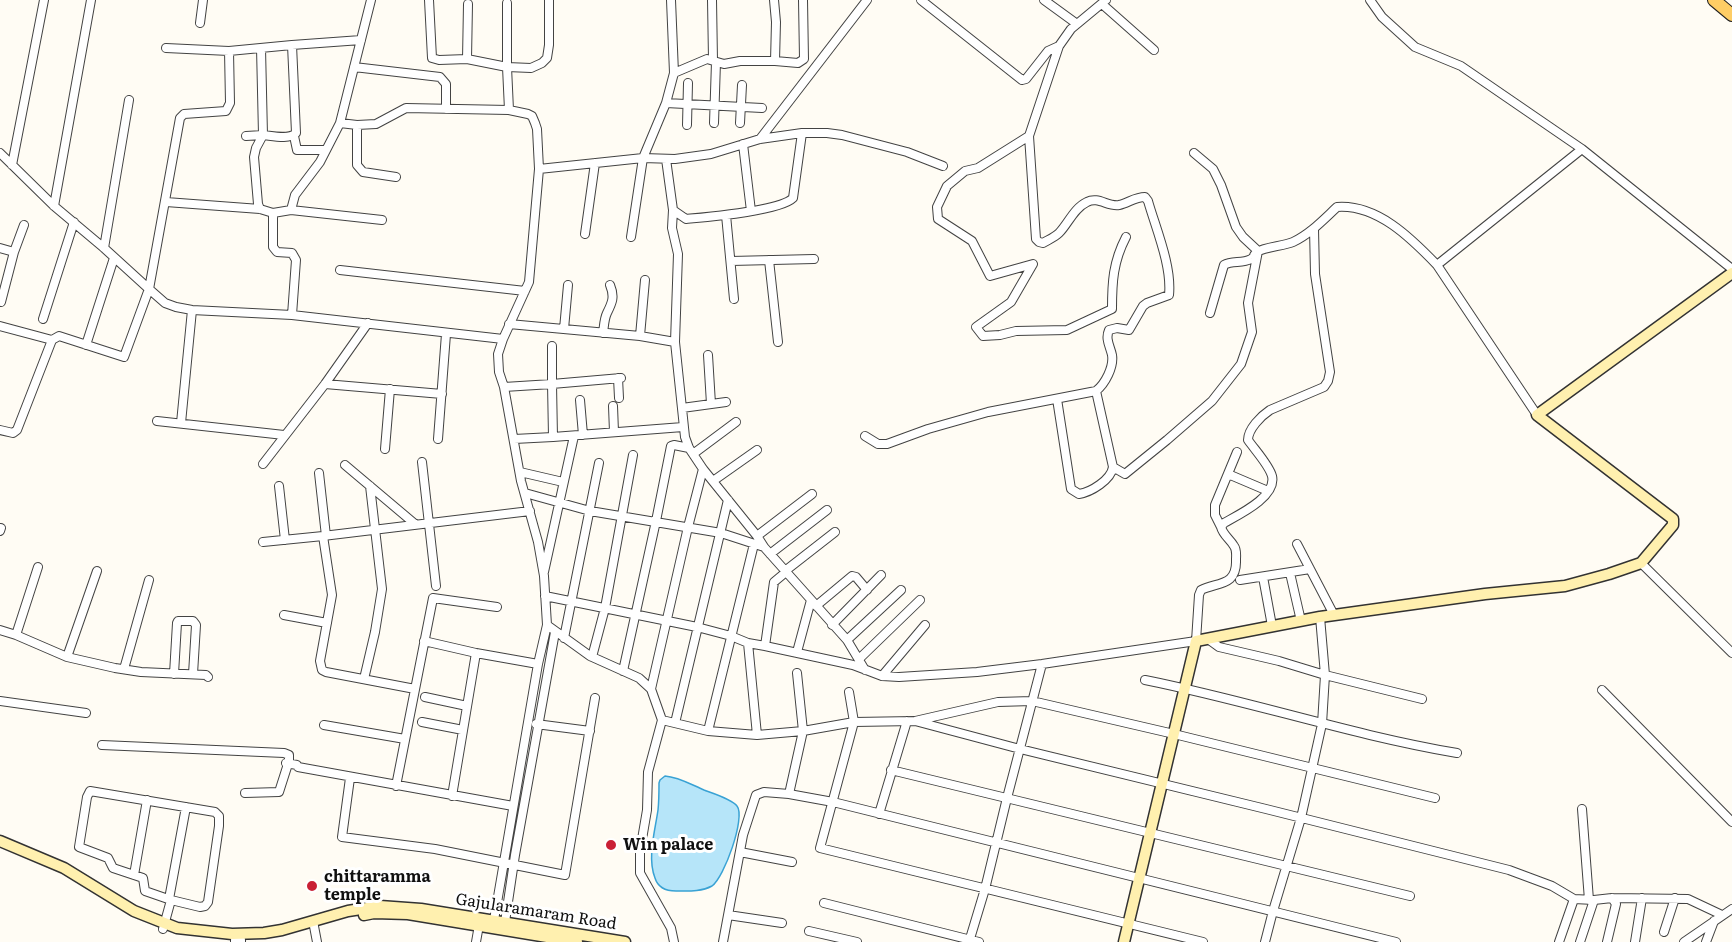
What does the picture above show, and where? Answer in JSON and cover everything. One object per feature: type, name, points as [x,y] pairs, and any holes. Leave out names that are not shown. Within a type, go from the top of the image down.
[{"type":"main road","points":[[1714,0],[1732,15]]},
{"type":"main road","points":[[1726,0],[1732,5]]},
{"type":"main road","points":[[1124,942],[1196,641],[1320,617],[1493,593],[1565,586],[1641,563],[1673,525],[1673,519],[1537,415],[1732,271]]},
{"type":"main road","name":"Gajularamaram Road","points":[[0,841],[64,868],[164,927],[232,934],[264,933],[344,917],[375,913],[408,914],[479,925],[528,938],[577,942]]},
{"type":"main road","name":"Gajularamaram Road","points":[[0,847],[62,874],[133,916],[211,939],[238,941],[264,939],[348,911],[380,906],[421,909],[625,942]]},
{"type":"street","points":[[12,165],[44,0]]},
{"type":"street","points":[[54,206],[91,0]]},
{"type":"street","points":[[200,23],[203,0]]},
{"type":"street","points":[[291,210],[295,195],[320,162],[340,123],[371,0]]},
{"type":"street","points":[[429,0],[432,58],[436,60],[467,59],[507,67],[531,68],[547,58],[549,0]]},
{"type":"street","points":[[631,237],[643,158],[666,103],[674,73],[671,0]]},
{"type":"street","points":[[712,0],[715,61],[714,123]]},
{"type":"street","points":[[774,0],[775,61]]},
{"type":"street","points":[[674,73],[705,60],[724,64],[740,61],[798,63],[804,59],[803,0]]},
{"type":"street","points":[[760,139],[867,0]]},
{"type":"street","points":[[921,0],[1022,80],[1026,79],[1048,51],[1059,46]]},
{"type":"street","points":[[1044,0],[1077,24]]},
{"type":"street","points":[[1370,0],[1382,16],[1414,47],[1461,66],[1582,149],[1732,271]]},
{"type":"street","points":[[865,436],[878,444],[887,444],[928,429],[988,412],[1096,391],[1102,386],[1112,360],[1107,338],[1109,330],[1117,328],[1129,330],[1143,306],[1169,295],[1162,249],[1148,201],[1145,197],[1139,197],[1118,205],[1102,201],[1086,202],[1068,220],[1059,234],[1043,243],[1038,242],[1029,136],[1059,46],[1071,29],[1104,2],[1154,50]]},
{"type":"street","points":[[507,3],[509,110]]},
{"type":"street","points":[[467,59],[468,4]]},
{"type":"street","points":[[166,48],[229,51],[361,40]]},
{"type":"street","points":[[292,45],[297,128],[294,136],[297,150],[326,150]]},
{"type":"street","points":[[261,48],[263,135],[254,157],[258,204],[261,209]]},
{"type":"street","points":[[0,430],[13,433],[17,430],[52,340],[59,336],[124,357],[148,289],[180,118],[183,114],[226,111],[229,108],[229,51]]},
{"type":"street","points":[[354,67],[440,77],[446,84],[446,109]]},
{"type":"street","points":[[687,125],[688,83]]},
{"type":"street","points":[[740,123],[742,85]]},
{"type":"street","points":[[104,248],[129,100]]},
{"type":"street","points":[[666,103],[762,108]]},
{"type":"street","points":[[340,123],[376,124],[406,108],[509,110],[532,116],[537,129],[539,169],[529,282],[502,339],[498,354],[499,372],[504,387],[520,472],[538,542],[544,576],[547,625],[513,806],[504,863],[500,921]]},
{"type":"street","points":[[357,125],[357,165],[359,169],[363,172],[396,177]]},
{"type":"street","points":[[673,210],[686,219],[726,215],[787,203],[793,198],[802,133]]},
{"type":"street","points":[[539,169],[643,158],[675,159],[711,154],[760,139],[802,133],[842,135],[907,152],[943,166]]},
{"type":"street","points":[[246,136],[294,136]]},
{"type":"street","points":[[1029,136],[978,168],[965,171],[947,186],[937,207],[938,219],[972,241],[990,276],[1033,264],[1011,302],[976,327],[983,336],[1016,331],[1067,330],[1112,309],[1112,279],[1118,252],[1126,237]]},
{"type":"street","points":[[743,144],[751,211]]},
{"type":"street","points":[[1437,265],[1582,149]]},
{"type":"street","points":[[0,153],[54,206],[165,303],[192,310],[292,315],[502,339]]},
{"type":"street","points":[[1194,153],[1213,169],[1236,227],[1258,251]]},
{"type":"street","points":[[666,159],[673,210],[672,228],[678,254],[675,342],[683,427],[691,451],[755,540],[767,550],[847,640],[865,670]]},
{"type":"street","points":[[585,234],[595,163]]},
{"type":"street","points":[[166,202],[261,209],[273,213],[291,210],[382,220]]},
{"type":"street","points":[[1210,313],[1224,265],[1229,262],[1243,262],[1251,259],[1258,251],[1296,241],[1314,229],[1337,207],[1349,206],[1376,215],[1393,226],[1437,265],[1537,415]]},
{"type":"street","points":[[273,213],[273,247],[277,252],[292,253],[296,260],[292,315]]},
{"type":"street","points":[[726,215],[735,299]]},
{"type":"street","points":[[43,319],[74,222]]},
{"type":"street","points":[[1,302],[14,252],[24,225]]},
{"type":"street","points":[[1221,526],[1253,507],[1272,484],[1272,478],[1248,440],[1249,433],[1262,415],[1324,387],[1328,381],[1330,372],[1315,274],[1314,229]]},
{"type":"street","points":[[0,248],[14,252]]},
{"type":"street","points":[[1113,467],[1125,474],[1167,440],[1212,401],[1240,364],[1252,332],[1248,303],[1258,251]]},
{"type":"street","points":[[86,345],[114,258]]},
{"type":"street","points":[[731,261],[814,259]]},
{"type":"street","points":[[769,260],[778,342]]},
{"type":"street","points":[[340,270],[525,291]]},
{"type":"street","points":[[640,336],[645,280]]},
{"type":"street","points":[[564,329],[568,285]]},
{"type":"street","points":[[603,333],[613,302],[610,285]]},
{"type":"street","points":[[182,423],[192,310]]},
{"type":"street","points":[[263,464],[325,384],[368,323]]},
{"type":"street","points":[[509,324],[640,336],[675,342]]},
{"type":"street","points":[[0,326],[52,340]]},
{"type":"street","points":[[438,439],[446,334]]},
{"type":"street","points":[[552,346],[553,437]]},
{"type":"street","points":[[708,355],[711,404]]},
{"type":"street","points":[[504,387],[619,378],[620,398]]},
{"type":"street","points":[[325,384],[442,394]]},
{"type":"street","points":[[385,449],[390,390]]},
{"type":"street","points":[[1057,399],[1071,489],[1078,494],[1084,493],[1108,478],[1113,467],[1096,391]]},
{"type":"street","points":[[580,400],[583,435]]},
{"type":"street","points":[[682,408],[726,402]]},
{"type":"street","points":[[613,406],[614,432]]},
{"type":"street","points":[[157,421],[284,435]]},
{"type":"street","points":[[691,451],[736,422]]},
{"type":"street","points":[[514,439],[683,427]]},
{"type":"street","points":[[544,576],[574,436]]},
{"type":"street","points":[[623,671],[671,446],[691,451]]},
{"type":"street","points":[[713,481],[757,450]]},
{"type":"street","points":[[545,596],[697,627],[748,643],[853,665],[882,676],[977,672],[1196,641],[1201,591],[1228,581],[1234,574],[1236,566],[1236,549],[1221,530],[1215,515],[1215,505],[1237,452]]},
{"type":"street","points":[[592,657],[605,608],[633,455]]},
{"type":"street","points":[[422,462],[436,586]]},
{"type":"street","points":[[564,638],[599,463]]},
{"type":"street","points":[[345,465],[415,524]]},
{"type":"street","points":[[651,689],[703,469]]},
{"type":"street","points":[[520,472],[563,483]]},
{"type":"street","points":[[319,473],[332,595],[320,661],[322,670],[415,689]]},
{"type":"street","points":[[1228,474],[1268,491]]},
{"type":"street","points":[[279,486],[285,540]]},
{"type":"street","points":[[364,679],[382,589],[370,486]]},
{"type":"street","points":[[525,493],[590,511],[755,540]]},
{"type":"street","points":[[708,731],[755,540],[812,494]]},
{"type":"street","points":[[675,723],[728,500]]},
{"type":"street","points":[[767,550],[827,510]]},
{"type":"street","points":[[263,542],[530,511]]},
{"type":"street","points":[[765,646],[774,582],[835,532]]},
{"type":"street","points":[[1297,544],[1334,615]]},
{"type":"street","points":[[1641,563],[1732,653]]},
{"type":"street","points":[[16,635],[38,567]]},
{"type":"street","points":[[1240,580],[1310,569]]},
{"type":"street","points":[[67,657],[97,571]]},
{"type":"street","points":[[1290,573],[1301,621]]},
{"type":"street","points":[[832,625],[881,575]]},
{"type":"street","points":[[796,652],[814,603],[852,576],[856,577],[867,590]]},
{"type":"street","points":[[1263,577],[1272,626]]},
{"type":"street","points":[[124,669],[149,580]]},
{"type":"street","points":[[847,640],[901,590]]},
{"type":"street","points":[[396,786],[433,598],[497,607]]},
{"type":"street","points":[[859,659],[920,600]]},
{"type":"street","points":[[284,615],[327,623]]},
{"type":"street","points":[[1265,942],[1301,818],[1322,724],[1325,675],[1320,617]]},
{"type":"street","points":[[174,674],[177,623],[180,620],[193,621],[196,625],[193,674]]},
{"type":"street","points":[[547,625],[592,657],[639,678],[651,689],[662,720],[648,772],[647,810],[640,851],[640,873],[671,928],[674,942]]},
{"type":"street","points":[[882,676],[925,625]]},
{"type":"street","points":[[0,630],[67,657],[124,669],[206,675],[208,677]]},
{"type":"street","points":[[500,921],[513,865],[555,632]]},
{"type":"street","points":[[1208,639],[1219,647],[1422,699]]},
{"type":"street","points":[[424,641],[538,664]]},
{"type":"street","points":[[748,643],[757,735]]},
{"type":"street","points":[[452,796],[476,653]]},
{"type":"street","points":[[970,941],[1042,664]]},
{"type":"street","points":[[789,794],[803,731],[797,673]]},
{"type":"street","points":[[1145,680],[1322,724],[1457,753]]},
{"type":"street","points":[[1602,690],[1732,822]]},
{"type":"street","points":[[849,692],[854,722],[820,848],[1203,942]]},
{"type":"street","points":[[425,697],[467,706]]},
{"type":"street","points":[[350,778],[342,837],[415,846],[565,875],[595,698]]},
{"type":"street","points":[[0,701],[86,713]]},
{"type":"street","points":[[662,720],[708,731],[757,735],[803,731],[854,722],[911,721],[998,702],[1032,701],[1435,798]]},
{"type":"street","points":[[911,721],[1509,870],[1552,886],[1574,899],[1688,899],[1718,917]]},
{"type":"street","points":[[879,814],[891,770],[911,721]]},
{"type":"street","points":[[422,722],[463,730]]},
{"type":"street","points":[[528,723],[590,731]]},
{"type":"street","points":[[324,725],[405,740]]},
{"type":"street","points":[[102,745],[289,755],[279,792],[245,793]]},
{"type":"street","points":[[287,765],[296,769],[298,767],[513,806]]},
{"type":"street","points":[[891,770],[1410,896]]},
{"type":"street","points":[[90,791],[186,807],[216,812],[219,816],[208,902],[205,906],[200,907],[145,891],[143,878],[113,868],[108,858],[79,847],[90,791]]},
{"type":"street","points":[[723,942],[743,835],[756,795],[764,792],[833,802],[1396,942]]},
{"type":"street","points":[[134,875],[147,800]]},
{"type":"street","points":[[164,927],[186,807]]},
{"type":"street","points":[[1580,942],[1592,900],[1582,809]]},
{"type":"street","points":[[740,852],[792,861]]},
{"type":"street","points":[[1607,942],[1616,904],[1612,898]]},
{"type":"street","points":[[1635,942],[1642,898]]},
{"type":"street","points":[[1664,932],[1675,898]]},
{"type":"street","points":[[1559,942],[1574,899]]},
{"type":"street","points":[[824,903],[979,942]]},
{"type":"street","points":[[1684,942],[1732,909]]},
{"type":"street","points":[[728,915],[782,923]]},
{"type":"street","points":[[1706,942],[1718,917]]},
{"type":"street","points":[[313,924],[317,942]]},
{"type":"street","points":[[476,942],[479,925]]},
{"type":"street","points":[[809,931],[857,942]]},
{"type":"water","points":[[665,776],[722,796],[737,806],[739,822],[728,860],[717,881],[708,888],[676,891],[660,887],[656,881],[652,862],[652,844],[658,810],[659,783]]},
{"type":"place","name":"Win palace","points":[[611,845]]},
{"type":"place","name":"chittaramma temple","points":[[312,886]]}]
